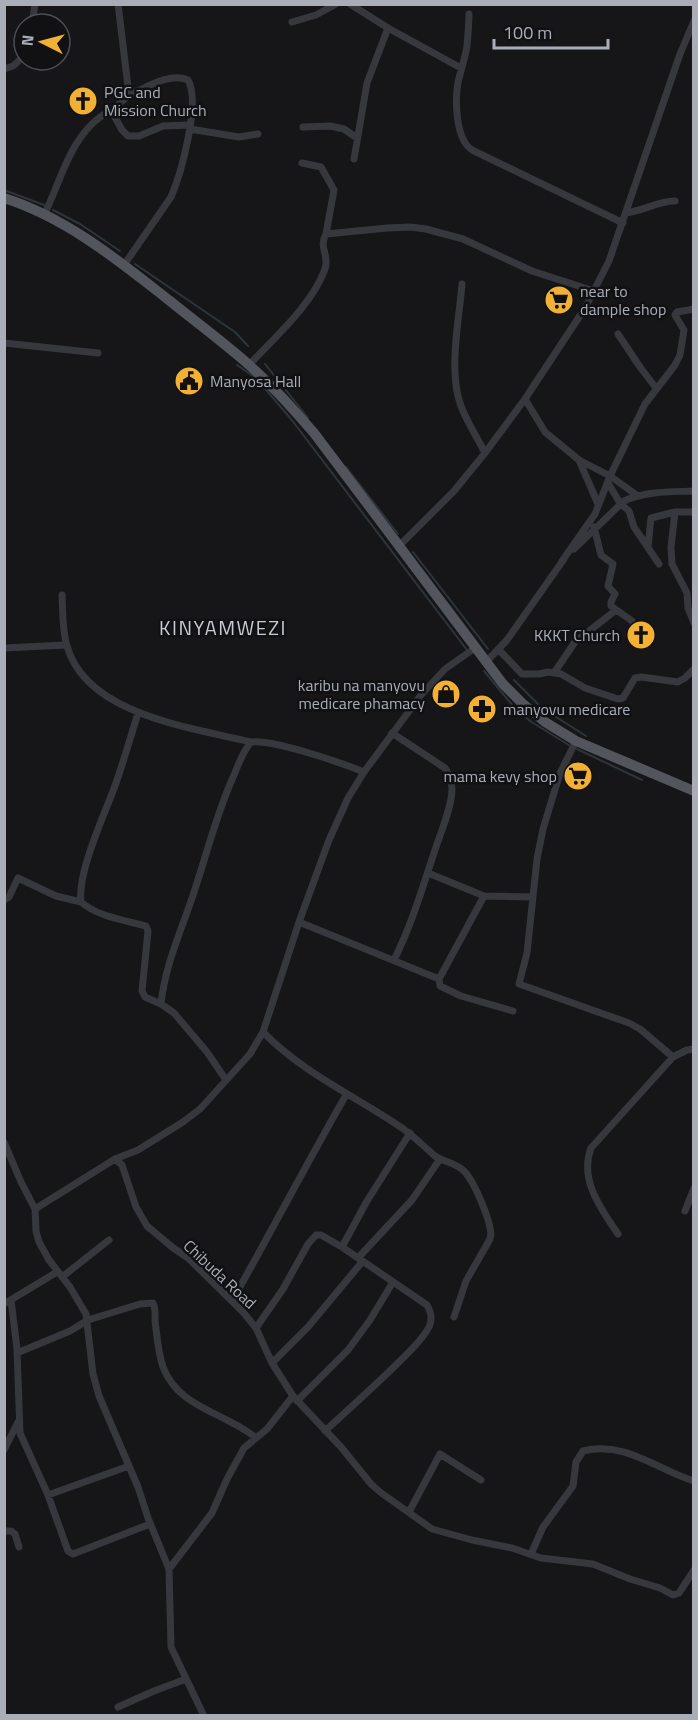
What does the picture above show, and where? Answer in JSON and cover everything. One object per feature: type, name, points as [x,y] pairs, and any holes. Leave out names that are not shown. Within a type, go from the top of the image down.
[{"type":"main road","points":[[4,198],[44,214],[79,234],[124,265],[249,365],[284,399],[314,433],[503,684],[522,703],[545,722],[576,741],[693,791]]},
{"type":"street","points":[[118,4],[129,95]]},
{"type":"street","points":[[292,22],[316,15],[336,4]]},
{"type":"street","points":[[350,4],[388,28],[461,68]]},
{"type":"street","points":[[469,14],[467,48],[458,86],[458,122],[463,141],[468,148],[623,223]]},
{"type":"street","points":[[398,547],[454,491],[485,453],[525,399],[585,308],[609,261],[693,21]]},
{"type":"street","points":[[354,159],[367,83],[388,28]]},
{"type":"street","points":[[44,214],[80,137],[91,124],[129,95],[169,78],[188,80],[192,89],[190,127],[180,173],[171,197],[124,265]]},
{"type":"street","points":[[111,110],[128,136],[139,136],[163,126],[190,127],[239,137],[258,134]]},
{"type":"street","points":[[303,127],[330,126],[344,129],[357,138]]},
{"type":"street","points":[[249,365],[313,295],[327,262],[322,245],[334,190],[321,167],[303,163]]},
{"type":"street","points":[[626,213],[643,211],[665,202],[675,201]]},
{"type":"street","points":[[326,234],[387,228],[426,229],[463,239],[532,271],[594,291]]},
{"type":"street","points":[[462,284],[456,384],[461,406],[485,453]]},
{"type":"street","points":[[632,621],[616,610],[611,602],[615,594],[608,586],[613,564],[601,555],[594,531],[595,514],[645,404],[675,365],[682,347],[684,330],[675,315],[677,312],[693,309]]},
{"type":"street","points":[[618,334],[656,388]]},
{"type":"street","points":[[4,343],[98,353]]},
{"type":"street","points":[[525,399],[545,432],[579,460],[638,496]]},
{"type":"street","points":[[579,460],[598,504]]},
{"type":"street","points":[[609,479],[620,504],[629,511],[634,527],[659,564]]},
{"type":"street","points":[[562,561],[620,504],[630,498],[663,492],[693,491]]},
{"type":"street","points":[[648,547],[651,518],[675,512],[693,512]]},
{"type":"street","points":[[675,512],[671,547],[672,564],[687,593],[688,608],[693,623]]},
{"type":"street","points":[[486,662],[507,640],[595,514]]},
{"type":"street","points":[[62,595],[66,645],[73,661],[96,689],[138,712],[190,729],[294,750],[364,772]]},
{"type":"street","points":[[554,673],[575,642],[616,610]]},
{"type":"street","points":[[4,648],[66,645]]},
{"type":"street","points":[[34,1209],[115,1159],[138,1149],[183,1122],[200,1109],[250,1054],[263,1032],[299,922],[329,840],[348,798],[392,733],[444,669],[475,648]]},
{"type":"street","points":[[498,649],[522,674],[561,674],[585,688],[621,699],[635,678],[678,682],[686,678],[693,669]]},
{"type":"street","points":[[81,902],[80,887],[85,870],[138,712]]},
{"type":"street","points":[[392,733],[446,768],[451,781],[449,806],[428,873],[409,930],[394,960]]},
{"type":"street","points":[[576,741],[560,773],[550,803],[537,859],[527,953],[519,984],[629,1023],[640,1029],[673,1057]]},
{"type":"street","points":[[161,1004],[166,974],[211,834],[226,791],[245,749],[251,742]]},
{"type":"street","points":[[428,873],[484,896],[533,897]]},
{"type":"street","points":[[4,900],[9,897],[18,878],[56,896],[81,902],[105,915],[146,927],[148,931],[142,992],[146,997],[174,1013],[207,1052],[226,1080]]},
{"type":"street","points":[[484,896],[439,980],[440,986],[461,996],[513,1011]]},
{"type":"street","points":[[299,922],[439,980]]},
{"type":"street","points":[[263,1032],[315,1075],[410,1133],[440,1159],[458,1167],[469,1178],[491,1228],[490,1239],[466,1281],[454,1317]]},
{"type":"street","points":[[618,1234],[601,1209],[591,1187],[587,1158],[591,1148],[673,1057],[693,1049]]},
{"type":"street","points":[[232,1300],[346,1095]]},
{"type":"street","points":[[342,1247],[367,1201],[410,1133]]},
{"type":"street","points":[[4,1142],[34,1209],[39,1242],[59,1275],[80,1302],[88,1320],[93,1374],[99,1396],[138,1487],[150,1524],[169,1569],[171,1647],[204,1716]]},
{"type":"street","name":"Chibuda Road","points":[[115,1159],[122,1166],[136,1207],[147,1226],[172,1248],[188,1258],[232,1300],[256,1328],[272,1363],[295,1399],[341,1447],[371,1484],[432,1529],[541,1558],[593,1563],[673,1595],[679,1593],[693,1570]]},
{"type":"street","points":[[272,1363],[308,1327],[360,1260],[412,1200],[440,1159]]},
{"type":"street","points":[[685,1211],[693,1188]]},
{"type":"street","points":[[256,1328],[316,1235],[321,1235],[342,1247],[427,1305],[431,1313],[428,1329],[375,1386],[325,1431]]},
{"type":"street","points":[[109,1240],[59,1275],[8,1302],[17,1353],[18,1422],[20,1433],[48,1495],[66,1547],[73,1554],[150,1524]]},
{"type":"street","points":[[169,1569],[212,1513],[244,1448],[267,1429],[295,1399],[348,1350],[393,1282]]},
{"type":"street","points":[[17,1353],[70,1331],[88,1320],[140,1304],[153,1303],[158,1349],[164,1368],[178,1392],[192,1403],[245,1429],[256,1438]]},
{"type":"street","points":[[4,1450],[18,1422]]},
{"type":"street","points":[[531,1554],[543,1527],[573,1486],[576,1462],[583,1451],[604,1449],[621,1452],[658,1464],[693,1481]]},
{"type":"street","points":[[409,1512],[440,1454],[481,1480]]},
{"type":"street","points":[[48,1495],[129,1466]]},
{"type":"street","points":[[4,1531],[11,1531],[15,1534],[19,1547]]},
{"type":"street","points":[[118,1707],[186,1679]]},
{"type":"waterway","points":[[4,190],[44,205]]},
{"type":"waterway","points":[[53,210],[80,224],[120,251]]},
{"type":"waterway","points":[[135,264],[235,332],[248,346]]},
{"type":"waterway","points":[[265,364],[308,418]]},
{"type":"waterway","points":[[237,365],[256,378],[291,419],[467,650]]},
{"type":"waterway","points":[[346,467],[398,534]]},
{"type":"waterway","points":[[413,552],[488,649]]},
{"type":"waterway","points":[[484,671],[513,706],[530,721],[572,747]]},
{"type":"waterway","points":[[514,680],[542,708],[586,736]]},
{"type":"waterway","points":[[577,749],[642,780]]},
{"type":"place","name":"PGC and Mission Church","points":[[83,101]]},
{"type":"place","name":"near to dample shop","points":[[559,300]]},
{"type":"place","name":"Manyosa Hall","points":[[189,381]]},
{"type":"place","name":"KKKT Church","points":[[641,635]]},
{"type":"place","name":"karibu na manyovu medicare phamacy","points":[[446,694]]},
{"type":"place","name":"manyovu medicare","points":[[482,709]]},
{"type":"place","name":"mama kevy shop","points":[[578,776]]},
{"type":"district","name":"KINYAMWEZI","points":[[223,627]]}]
